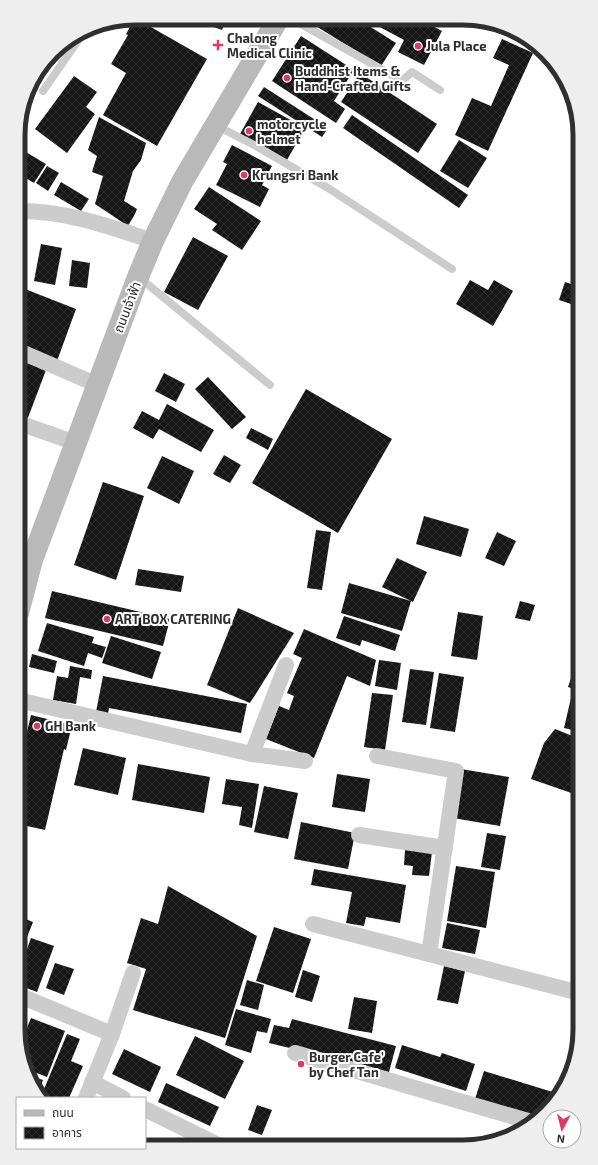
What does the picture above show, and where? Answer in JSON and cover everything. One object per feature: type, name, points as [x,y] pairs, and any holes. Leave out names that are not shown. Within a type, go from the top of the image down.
[{"type":"main road","name":"ถนนเจ้าฟ้า","points":[[25,575],[28,559],[76,443],[153,241],[182,182],[274,25]]},
{"type":"street","points":[[25,211],[61,214],[90,221],[153,241]]},
{"type":"street","points":[[25,354],[98,385]]},
{"type":"street","points":[[25,425],[76,443]]},
{"type":"street","points":[[252,754],[286,665]]},
{"type":"street","points":[[25,702],[252,754],[305,761]]},
{"type":"street","points":[[377,756],[456,771],[429,954]]},
{"type":"street","points":[[359,835],[445,848]]},
{"type":"street","points":[[313,924],[573,991]]},
{"type":"street","points":[[86,1097],[112,1034],[134,973]]},
{"type":"street","points":[[25,998],[112,1034]]},
{"type":"street","points":[[295,1053],[525,1120]]},
{"type":"street","points":[[92,1082],[121,1097]]},
{"type":"street","points":[[146,1109],[208,1140]]},
{"type":"lane","points":[[303,25],[399,79],[404,79],[412,72],[440,90]]},
{"type":"lane","points":[[43,91],[77,42]]},
{"type":"lane","points":[[215,125],[256,146],[328,188],[452,269]]},
{"type":"lane","points":[[138,277],[270,386]]},
{"type":"building","points":[[131,25],[147,25],[207,59],[157,146],[103,115],[126,73],[111,64],[128,35],[126,34]]},
{"type":"building","points":[[209,25],[224,25],[222,30]]},
{"type":"building","points":[[314,25],[368,25],[396,43],[381,66]]},
{"type":"building","name":"Jula Place","points":[[376,25],[431,25],[442,31],[424,65],[398,52],[404,40]]},
{"type":"building","points":[[301,36],[354,70],[334,101],[345,109],[336,123],[272,81]]},
{"type":"building","points":[[502,39],[533,53],[488,151],[455,135],[472,98],[491,106],[509,65],[493,58]]},
{"type":"building","points":[[360,73],[437,124],[418,153],[341,102]]},
{"type":"building","points":[[74,76],[97,92],[86,107],[95,114],[67,153],[35,129]]},
{"type":"building","points":[[264,87],[328,128],[322,137],[258,96]]},
{"type":"building","points":[[258,102],[305,128],[287,160],[240,134]]},
{"type":"building","points":[[352,115],[468,195],[459,208],[343,128]]},
{"type":"building","points":[[99,117],[146,143],[141,160],[133,171],[124,201],[137,209],[128,226],[95,204],[103,176],[92,172],[97,156],[88,150]]},
{"type":"building","points":[[459,140],[487,158],[468,188],[440,171]]},
{"type":"building","name":"Krungsri Bank","points":[[232,145],[272,166],[262,185],[269,189],[260,207],[216,185],[227,164],[223,162]]},
{"type":"building","points":[[25,152],[46,164],[34,183],[25,178]]},
{"type":"building","points":[[47,166],[59,173],[48,191],[36,183]]},
{"type":"building","points":[[61,182],[89,199],[81,211],[54,195]]},
{"type":"building","points":[[209,187],[261,221],[242,250],[212,230],[217,224],[194,209]]},
{"type":"building","points":[[193,237],[228,256],[198,310],[164,292]]},
{"type":"building","points":[[41,244],[62,248],[55,285],[34,281]]},
{"type":"building","points":[[72,260],[90,263],[87,288],[69,286]]},
{"type":"building","points":[[470,280],[488,290],[494,280],[513,291],[493,326],[456,304]]},
{"type":"building","points":[[565,282],[573,285],[573,305],[559,300]]},
{"type":"building","points":[[25,289],[76,309],[57,361],[25,349]]},
{"type":"building","points":[[25,362],[46,370],[25,423]]},
{"type":"building","points":[[164,373],[185,384],[176,402],[155,391]]},
{"type":"building","points":[[208,377],[246,417],[232,429],[195,389]]},
{"type":"building","points":[[306,389],[392,439],[338,533],[252,483]]},
{"type":"building","points":[[167,404],[214,430],[201,452],[159,429],[153,439],[133,428],[142,411],[159,420]]},
{"type":"building","points":[[251,428],[273,439],[268,450],[246,438]]},
{"type":"building","points":[[224,455],[241,465],[230,483],[213,474]]},
{"type":"building","points":[[162,456],[194,471],[179,504],[147,488]]},
{"type":"building","points":[[103,482],[144,496],[116,580],[74,565]]},
{"type":"building","points":[[424,516],[469,529],[461,557],[416,544]]},
{"type":"building","points":[[316,530],[331,532],[322,590],[307,588]]},
{"type":"building","points":[[497,532],[516,541],[504,566],[485,558]]},
{"type":"building","points":[[397,558],[427,572],[413,602],[382,587]]},
{"type":"building","points":[[138,569],[184,576],[181,592],[135,585]]},
{"type":"building","points":[[349,583],[411,601],[402,631],[341,613]]},
{"type":"building","name":"ART BOX CATERING","points":[[52,591],[170,619],[163,646],[45,618]]},
{"type":"building","points":[[520,601],[535,605],[530,621],[515,618]]},
{"type":"building","points":[[238,608],[294,633],[250,703],[207,685]]},
{"type":"building","points":[[458,612],[483,616],[477,660],[451,656]]},
{"type":"building","points":[[344,616],[400,635],[395,651],[362,640],[360,646],[336,638]]},
{"type":"building","points":[[47,623],[94,637],[92,643],[106,647],[102,658],[88,653],[84,666],[38,651]]},
{"type":"building","points":[[304,629],[376,660],[370,686],[347,676],[314,758],[266,739],[279,706],[289,710],[294,696],[287,693],[302,658],[293,654]]},
{"type":"building","points":[[111,636],[161,652],[152,679],[102,663]]},
{"type":"building","points":[[32,654],[57,661],[54,673],[29,667]]},
{"type":"building","points":[[379,660],[401,663],[397,690],[375,686]]},
{"type":"building","points":[[70,666],[92,670],[91,679],[80,677],[76,704],[53,700],[57,676],[68,678]]},
{"type":"building","points":[[410,669],[434,672],[426,725],[402,722]]},
{"type":"building","points":[[573,672],[573,689],[568,687]]},
{"type":"building","points":[[439,673],[464,677],[455,732],[430,728]]},
{"type":"building","points":[[103,676],[247,704],[241,733],[109,708],[108,714],[96,712]]},
{"type":"building","points":[[372,693],[393,695],[385,750],[364,747]]},
{"type":"building","points":[[571,698],[573,698],[573,730],[564,728]]},
{"type":"building","points":[[31,715],[72,725],[66,750],[64,749],[45,830],[25,826],[26,736]]},
{"type":"building","points":[[555,729],[573,736],[573,794],[531,779],[544,743]]},
{"type":"building","points":[[83,748],[126,758],[118,795],[74,785]]},
{"type":"building","points":[[138,764],[210,777],[204,813],[132,800]]},
{"type":"building","points":[[461,769],[509,777],[500,826],[453,818]]},
{"type":"building","points":[[337,774],[370,779],[365,812],[332,807]]},
{"type":"building","points":[[226,779],[259,784],[252,828],[239,825],[242,807],[222,804]]},
{"type":"building","points":[[264,786],[298,793],[288,839],[254,832]]},
{"type":"building","points":[[301,822],[355,833],[348,869],[294,859]]},
{"type":"building","points":[[487,833],[506,836],[500,870],[481,867]]},
{"type":"building","points":[[405,850],[432,852],[429,876],[412,875],[413,866],[404,865]]},
{"type":"building","points":[[456,866],[495,872],[486,928],[447,921]]},
{"type":"building","points":[[314,869],[406,885],[400,923],[366,917],[364,926],[346,923],[352,892],[311,885]]},
{"type":"building","points":[[168,886],[257,936],[225,1038],[133,1010],[146,969],[127,963],[141,918],[158,924]]},
{"type":"building","points":[[25,919],[33,922],[25,942]]},
{"type":"building","points":[[447,923],[480,930],[475,954],[442,948]]},
{"type":"building","points":[[274,927],[311,939],[293,993],[256,981]]},
{"type":"building","points":[[31,938],[54,946],[37,992],[25,988],[25,955]]},
{"type":"building","points":[[55,963],[74,969],[64,995],[46,988]]},
{"type":"building","points":[[444,966],[465,971],[458,1004],[437,1000]]},
{"type":"building","points":[[303,970],[320,976],[312,1002],[295,997]]},
{"type":"building","points":[[247,980],[264,985],[258,1010],[240,1005]]},
{"type":"building","points":[[354,997],[377,1001],[372,1033],[348,1029]]},
{"type":"building","points":[[236,1009],[271,1019],[267,1033],[257,1031],[251,1053],[225,1045]]},
{"type":"building","points":[[31,1018],[65,1031],[47,1077],[33,1072],[27,1052],[25,1032]]},
{"type":"building","points":[[292,1019],[396,1046],[389,1072],[269,1043],[274,1025],[289,1028]]},
{"type":"building","points":[[67,1034],[80,1039],[71,1061],[83,1066],[69,1097],[48,1097],[43,1091]]},
{"type":"building","points":[[195,1036],[244,1061],[225,1099],[176,1075]]},
{"type":"building","points":[[402,1045],[440,1057],[442,1053],[475,1064],[466,1091],[395,1068]]},
{"type":"building","points":[[124,1049],[161,1067],[150,1092],[112,1074]]},
{"type":"building","points":[[484,1071],[553,1092],[541,1108],[531,1116],[475,1099]]},
{"type":"building","points":[[35,1077],[43,1080],[40,1087]]},
{"type":"building","points":[[166,1083],[219,1107],[210,1126],[158,1102]]},
{"type":"building","points":[[257,1105],[272,1110],[262,1135],[248,1130]]},
{"type":"place","name":"Chalong Medical Clinic","points":[[218,45]]},
{"type":"place","name":"Jula Place","points":[[418,46]]},
{"type":"place","name":"Buddhist Items & Hand-Crafted Gifts","points":[[287,78]]},
{"type":"place","name":"motorcycle helmet","points":[[249,131]]},
{"type":"place","name":"Krungsri Bank","points":[[244,175]]},
{"type":"place","name":"ART BOX CATERING","points":[[107,619]]},
{"type":"place","name":"GH Bank","points":[[37,726]]},
{"type":"place","name":"Burger Cafe’ by Chef Tan","points":[[301,1064]]}]
